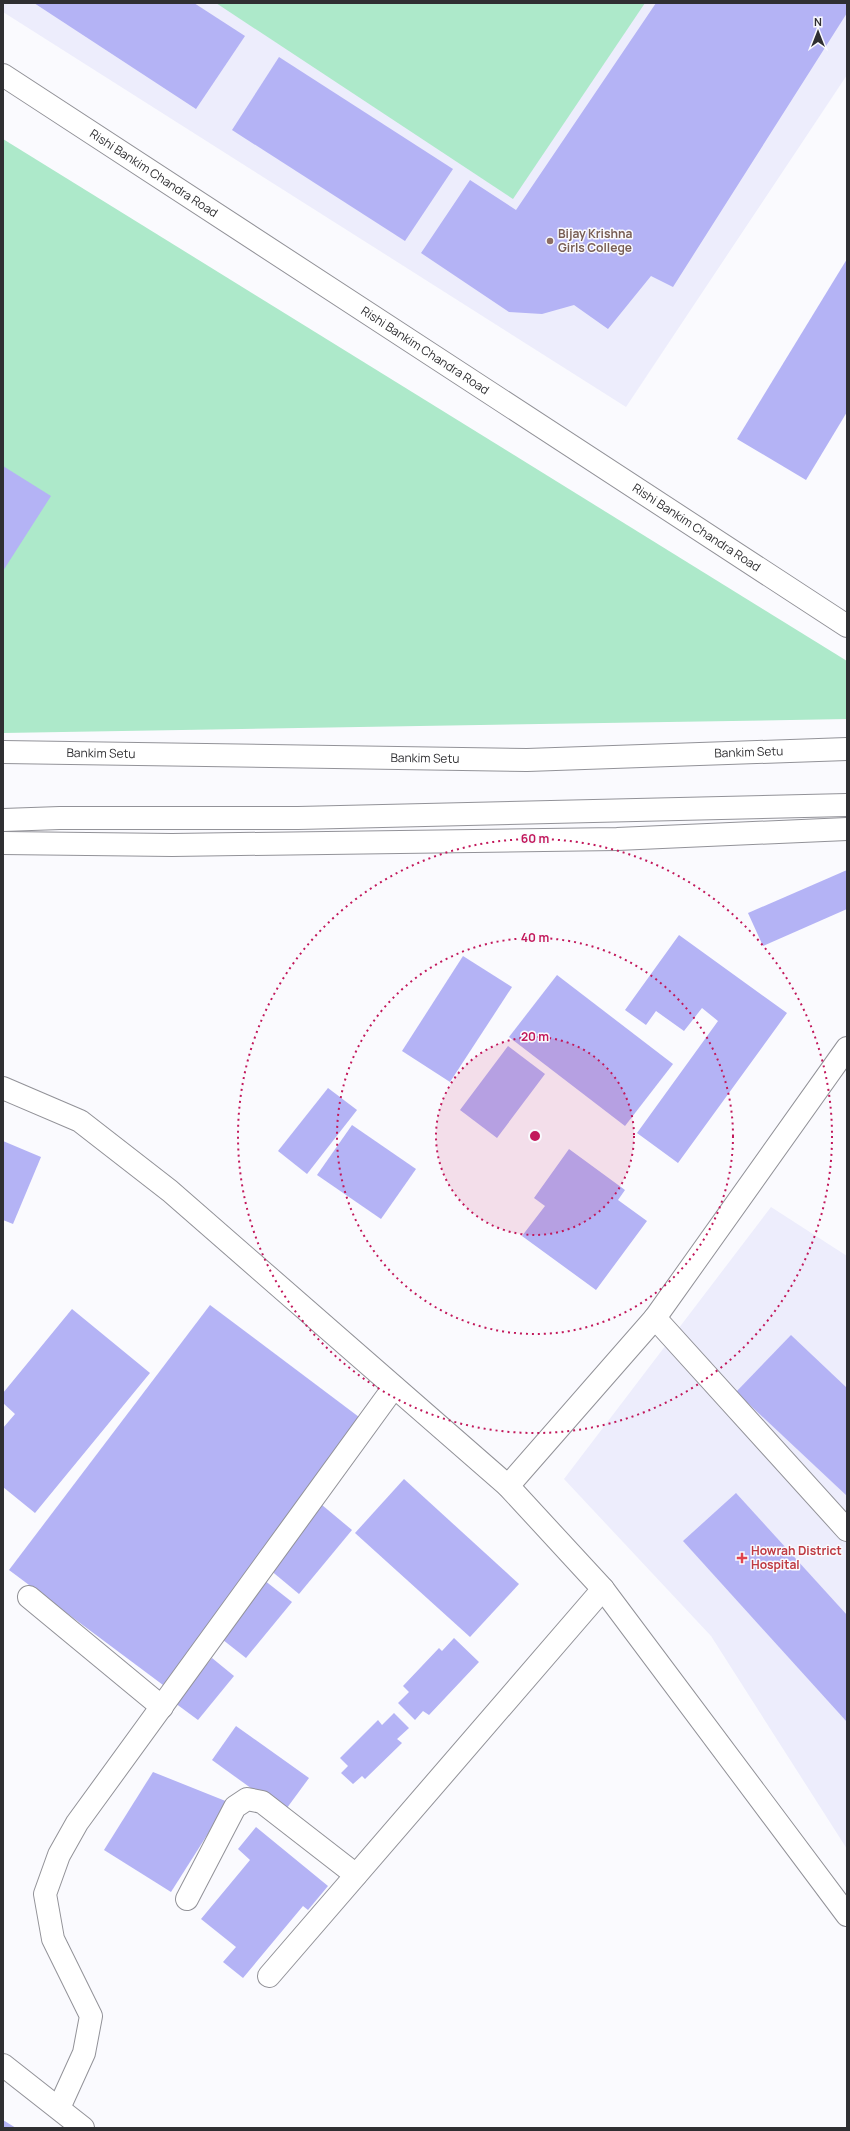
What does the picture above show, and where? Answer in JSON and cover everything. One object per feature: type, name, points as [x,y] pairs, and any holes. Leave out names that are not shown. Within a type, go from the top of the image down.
[{"type":"main road","name":"Rishi Bankim Chandra Road","points":[[3,75],[847,626]]},
{"type":"main road","name":"Bankim Setu","points":[[3,752],[67,751],[527,760],[847,749]]},
{"type":"main road","points":[[3,820],[60,818],[298,818],[847,805]]},
{"type":"main road","points":[[3,844],[172,845],[617,839],[847,829]]},
{"type":"main road","points":[[508,1486],[655,1318],[847,1048]]},
{"type":"main road","points":[[3,1088],[80,1121],[170,1191],[508,1486],[603,1588],[847,1915]]},
{"type":"main road","points":[[655,1318],[847,1530]]},
{"type":"main road","points":[[59,2108],[84,2053],[91,2016],[53,1939],[45,1894],[59,1855],[77,1823],[394,1387]]},
{"type":"main road","points":[[269,1976],[603,1588]]},
{"type":"main road","points":[[29,1597],[162,1706]]},
{"type":"main road","points":[[187,1899],[236,1808],[247,1799],[262,1802],[356,1875]]},
{"type":"main road","points":[[3,2065],[83,2128]]},
{"type":"shaded area","name":"Bijay Krishna Girls College","points":[[3,3],[847,3],[847,75],[626,407],[3,12]]},
{"type":"shaded area","name":"Howrah District Hospital","points":[[771,1207],[847,1256],[847,1849],[711,1636],[564,1479]]},
{"type":"green space","points":[[216,3],[645,3],[513,199]]},
{"type":"green space","points":[[3,139],[847,661],[847,719],[3,733]]},
{"type":"building","points":[[34,3],[194,3],[245,36],[196,109]]},
{"type":"building","points":[[656,3],[847,3],[847,13],[673,287],[651,276],[608,329],[574,305],[542,314],[509,312],[421,253],[470,180],[516,210]]},
{"type":"building","points":[[279,57],[453,169],[405,241],[232,130]]},
{"type":"building","points":[[847,259],[847,412],[806,480],[737,439]]},
{"type":"building","points":[[3,466],[51,496],[3,571]]},
{"type":"building","points":[[847,870],[847,909],[763,946],[748,913]]},
{"type":"building","points":[[679,935],[787,1013],[678,1163],[637,1133],[718,1021],[702,1008],[684,1031],[656,1011],[646,1025],[625,1010]]},
{"type":"building","points":[[463,956],[512,987],[450,1082],[402,1051]]},
{"type":"building","points":[[557,975],[673,1064],[625,1126],[509,1037]]},
{"type":"building","points":[[508,1046],[545,1074],[497,1138],[460,1110]]},
{"type":"building","points":[[328,1088],[357,1110],[307,1174],[278,1151]]},
{"type":"building","points":[[352,1125],[416,1169],[381,1219],[317,1175]]},
{"type":"building","points":[[3,1141],[41,1157],[13,1224],[3,1220]]},
{"type":"building","points":[[569,1149],[625,1190],[618,1200],[647,1221],[596,1290],[522,1236],[545,1206],[534,1198]]},
{"type":"building","points":[[210,1305],[363,1420],[163,1685],[9,1570]]},
{"type":"building","points":[[72,1309],[150,1373],[35,1513],[3,1487],[3,1428],[15,1414],[3,1403],[3,1393]]},
{"type":"building","points":[[791,1335],[847,1388],[847,1496],[736,1392]]},
{"type":"building","points":[[404,1479],[519,1584],[470,1637],[355,1533]]},
{"type":"building","points":[[736,1493],[847,1615],[847,1722],[683,1541]]},
{"type":"building","points":[[322,1505],[352,1530],[299,1594],[269,1569]]},
{"type":"building","points":[[264,1580],[292,1602],[246,1658],[218,1636]]},
{"type":"building","points":[[454,1638],[479,1662],[429,1715],[423,1711],[415,1720],[398,1703],[409,1692],[403,1686],[439,1648],[442,1651]]},
{"type":"building","points":[[212,1658],[234,1676],[198,1720],[175,1703]]},
{"type":"building","points":[[394,1713],[409,1728],[397,1739],[402,1743],[365,1779],[362,1776],[353,1784],[341,1773],[348,1766],[340,1758],[378,1720],[382,1725]]},
{"type":"building","points":[[236,1726],[309,1778],[284,1812],[212,1760]]},
{"type":"building","points":[[153,1772],[228,1802],[171,1892],[104,1850]]},
{"type":"building","points":[[256,1827],[328,1886],[308,1910],[303,1906],[243,1978],[223,1962],[236,1947],[201,1919],[250,1860],[238,1849]]},
{"type":"building","points":[[3,2120],[16,2128],[3,2128]]},
{"type":"place","name":"Bijay Krishna Girls College","points":[[550,241]]},
{"type":"place","name":"Howrah District Hospital","points":[[742,1558]]}]
